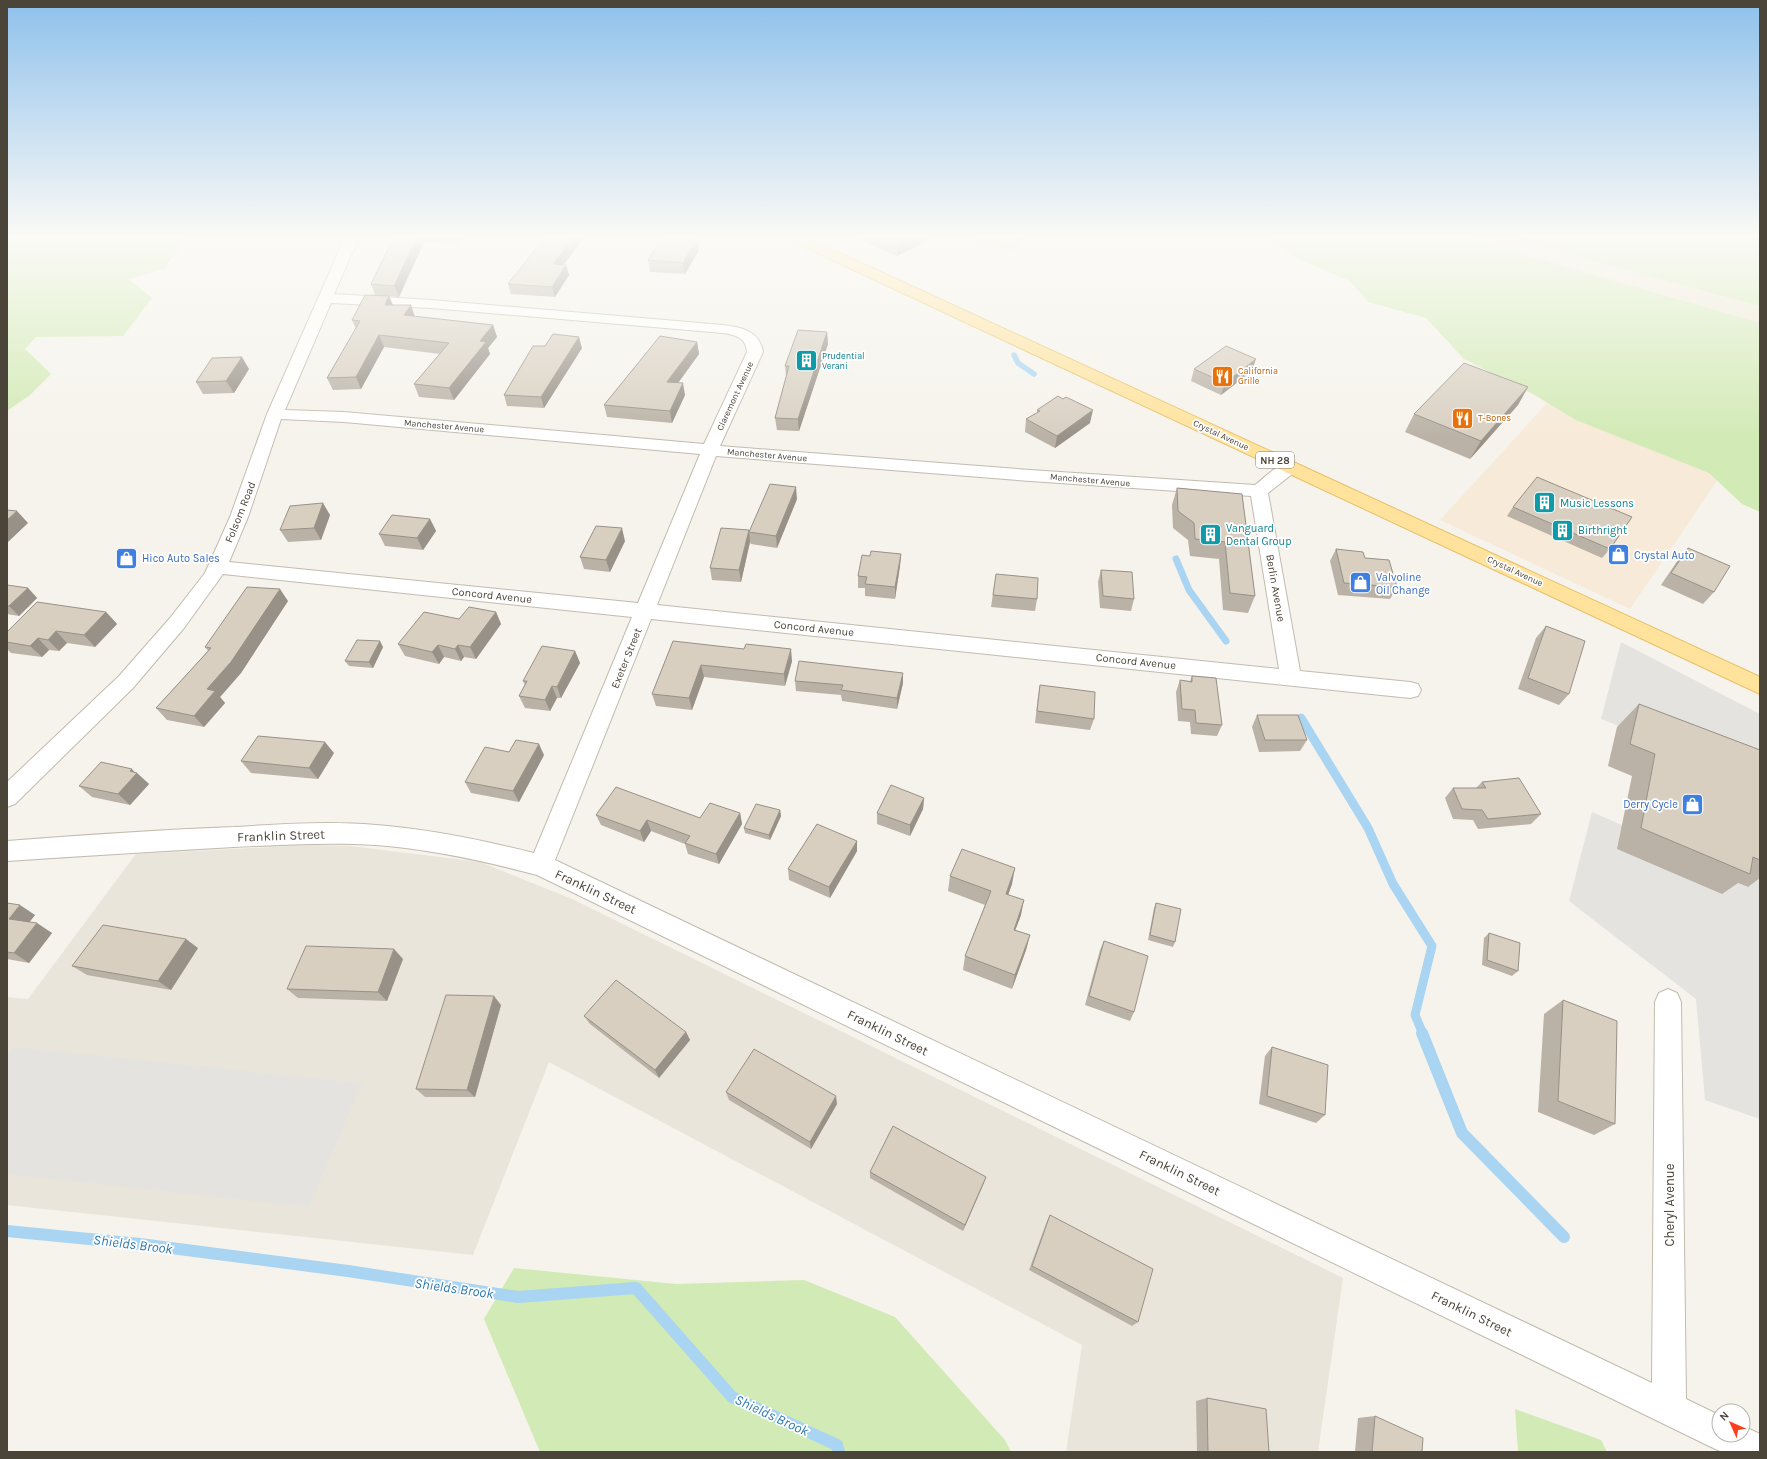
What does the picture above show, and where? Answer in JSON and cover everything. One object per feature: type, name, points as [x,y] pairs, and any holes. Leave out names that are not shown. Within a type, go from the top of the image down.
[{"type":"main road","name":"Crystal Avenue","points":[[937,303],[1760,686]]},
{"type":"street","name":"Folsom Road","points":[[7,797],[126,682],[154,651],[198,596],[218,567],[251,486],[275,414],[324,303]]},
{"type":"street","name":"Claremont Avenue","points":[[406,303],[498,309],[723,329],[742,333],[753,342],[755,352],[710,450]]},
{"type":"street","name":"Manchester Avenue","points":[[275,414],[344,417],[710,450],[1132,484],[1259,491]]},
{"type":"street","name":"Exeter Street","points":[[541,865],[710,450]]},
{"type":"street","points":[[1259,491],[1290,467]]},
{"type":"street","name":"Berlin Avenue","points":[[1259,491],[1291,677]]},
{"type":"street","name":"Concord Avenue","points":[[218,567],[1410,690]]},
{"type":"street","name":"Franklin Street","points":[[7,851],[165,840],[315,833],[376,835],[420,840],[486,851],[541,865],[1711,1429]]},
{"type":"street","name":"Cheryl Avenue","points":[[1668,1002],[1669,1408]]},
{"type":"street","points":[[1740,1443],[1758,1452]]},
{"type":"shaded area","points":[[1691,303],[1760,303],[1760,323]]},
{"type":"shaded area","points":[[1550,400],[1725,469],[1630,609],[1440,520]]},
{"type":"shaded area","points":[[1621,642],[1760,714],[1760,782],[1601,719]]},
{"type":"shaded area","points":[[1592,812],[1622,825],[1724,877],[1747,887],[1760,827],[1760,1119],[1705,1100],[1696,999],[1569,901]]},
{"type":"shaded area","points":[[312,845],[350,846],[480,862],[572,899],[1343,1278],[1318,1452],[1066,1452],[1082,1345],[549,1062],[473,1255],[7,1205],[7,997],[28,999],[136,854]]},
{"type":"shaded area","points":[[12,1047],[362,1083],[309,1207],[7,1174],[7,1055]]},
{"type":"green space","points":[[7,303],[148,303],[123,336],[36,337],[25,349],[51,374],[30,395],[7,411]]},
{"type":"green space","points":[[1372,303],[1691,303],[1760,323],[1760,512],[1742,504],[1709,473],[1576,420],[1533,394],[1464,359],[1426,318]]},
{"type":"green space","points":[[1749,303],[1760,303],[1760,306]]},
{"type":"green space","points":[[514,1268],[676,1284],[804,1280],[895,1317],[1005,1440],[1011,1452],[540,1452],[484,1319]]},
{"type":"green space","points":[[1515,1409],[1601,1440],[1607,1452],[1518,1452]]},
{"type":"building","points":[[361,303],[386,303],[385,305],[411,305],[404,315],[493,325],[480,341],[486,342],[449,388],[414,384],[449,343],[379,335],[356,377],[327,378],[360,321],[352,320]]},
{"type":"building","points":[[798,330],[827,332],[798,419],[775,418],[789,366],[785,366]]},
{"type":"building","points":[[553,334],[579,337],[541,397],[504,395],[533,346],[545,346]]},
{"type":"building","points":[[660,336],[697,342],[667,382],[683,383],[670,411],[604,405]]},
{"type":"building","points":[[1226,346],[1256,359],[1225,383],[1194,369]]},
{"type":"building","points":[[242,357],[226,381],[196,382],[212,358]]},
{"type":"building","name":"T-Bones","points":[[1464,363],[1528,387],[1481,441],[1414,414]]},
{"type":"building","points":[[1058,396],[1063,399],[1066,397],[1093,410],[1057,436],[1026,419],[1040,411],[1037,410]]},
{"type":"building","points":[[1537,477],[1632,517],[1610,549],[1513,507]]},
{"type":"building","points":[[770,484],[796,487],[776,536],[749,532]]},
{"type":"building","points":[[1177,488],[1242,494],[1255,596],[1230,593],[1225,542],[1195,539],[1194,523],[1178,511]]},
{"type":"building","points":[[323,503],[314,528],[280,530],[290,506]]},
{"type":"building","points":[[7,510],[17,511],[7,520]]},
{"type":"building","points":[[392,515],[430,519],[417,538],[379,534]]},
{"type":"building","points":[[596,526],[622,528],[606,560],[580,557]]},
{"type":"building","points":[[721,528],[749,530],[739,570],[710,568]]},
{"type":"building","points":[[1688,548],[1730,566],[1714,592],[1671,573]]},
{"type":"building","points":[[1336,549],[1363,552],[1365,558],[1389,560],[1397,587],[1344,583]]},
{"type":"building","points":[[871,551],[901,554],[895,587],[865,584],[867,577],[858,576],[862,555],[870,556]]},
{"type":"building","points":[[1101,570],[1132,572],[1134,599],[1103,596]]},
{"type":"building","points":[[996,574],[1038,578],[1037,599],[993,595]]},
{"type":"building","points":[[7,585],[28,588],[9,606],[7,606]]},
{"type":"building","points":[[247,587],[280,589],[231,662],[207,689],[215,691],[194,716],[156,708],[211,648],[205,647]]},
{"type":"building","points":[[37,602],[106,612],[84,635],[56,631],[48,640],[38,638],[30,646],[7,642],[7,632]]},
{"type":"building","points":[[469,607],[496,612],[470,647],[458,645],[455,649],[438,645],[432,652],[398,644],[424,612],[459,619]]},
{"type":"building","points":[[1546,626],[1585,641],[1569,694],[1528,678]]},
{"type":"building","points":[[357,640],[380,641],[369,662],[345,661]]},
{"type":"building","points":[[673,641],[744,649],[746,644],[791,649],[784,674],[701,665],[689,698],[652,694]]},
{"type":"building","points":[[542,646],[575,651],[557,687],[552,686],[545,700],[519,696],[527,681],[523,681]]},
{"type":"building","points":[[799,661],[903,673],[897,698],[841,690],[843,685],[795,681]]},
{"type":"building","points":[[1192,676],[1216,678],[1222,725],[1196,723],[1195,710],[1182,709],[1180,680],[1192,682]]},
{"type":"building","points":[[1040,685],[1095,692],[1094,719],[1037,711]]},
{"type":"building","name":"Derry Cycle","points":[[1639,704],[1760,750],[1760,860],[1753,857],[1750,874],[1641,828],[1655,754],[1630,744]]},
{"type":"building","points":[[1257,715],[1298,715],[1307,740],[1265,740]]},
{"type":"building","points":[[258,736],[325,742],[309,768],[241,761]]},
{"type":"building","points":[[516,740],[539,744],[513,791],[465,782],[485,747],[509,752]]},
{"type":"building","points":[[101,762],[132,769],[130,771],[137,773],[118,794],[79,786]]},
{"type":"building","points":[[1519,778],[1541,814],[1488,819],[1482,810],[1462,809],[1453,788],[1486,788],[1482,782]]},
{"type":"building","points":[[891,785],[924,798],[910,825],[877,813]]},
{"type":"building","points":[[616,787],[700,818],[710,803],[740,813],[716,854],[685,843],[690,836],[647,820],[640,831],[596,815]]},
{"type":"building","points":[[756,804],[780,810],[769,835],[744,828]]},
{"type":"building","points":[[817,824],[857,841],[829,887],[788,869]]},
{"type":"building","points":[[962,849],[1015,868],[1006,894],[1024,900],[1014,930],[1030,935],[1015,975],[965,956],[991,891],[950,876]]},
{"type":"building","points":[[7,903],[20,905],[9,919],[37,923],[14,953],[7,952]]},
{"type":"building","points":[[1156,903],[1181,909],[1175,942],[1150,935]]},
{"type":"building","points":[[103,925],[186,939],[158,981],[72,966]]},
{"type":"building","points":[[1489,933],[1520,943],[1518,971],[1487,960]]},
{"type":"building","points":[[1104,941],[1148,956],[1134,1012],[1089,996]]},
{"type":"building","points":[[306,946],[394,949],[378,992],[287,989]]},
{"type":"building","points":[[616,980],[686,1032],[655,1070],[584,1016]]},
{"type":"building","points":[[446,995],[494,996],[467,1090],[416,1089]]},
{"type":"building","points":[[1563,1000],[1617,1021],[1615,1124],[1558,1101]]},
{"type":"building","points":[[1272,1047],[1328,1065],[1325,1115],[1267,1096]]},
{"type":"building","points":[[754,1049],[836,1096],[810,1142],[726,1092]]},
{"type":"building","points":[[893,1126],[986,1177],[965,1225],[870,1172]]},
{"type":"building","points":[[1050,1215],[1153,1269],[1138,1322],[1032,1266]]},
{"type":"building","points":[[1207,1398],[1266,1409],[1269,1452],[1208,1452]]},
{"type":"building","points":[[1375,1416],[1423,1438],[1422,1452],[1372,1452]]},
{"type":"waterway","points":[[1014,355],[1018,363],[1034,374]]},
{"type":"waterway","points":[[1176,559],[1189,590],[1226,641]]},
{"type":"waterway","points":[[1301,718],[1368,828],[1393,884],[1432,946],[1415,1015],[1423,1034]]},
{"type":"waterway","points":[[1422,1033],[1462,1133],[1564,1237]]},
{"type":"waterway","name":"Shields Brook","points":[[7,1231],[140,1244],[348,1271],[518,1297],[636,1288],[732,1397],[837,1445],[839,1452]]},
{"type":"place","name":"Prudential Verani","points":[[807,361]]},
{"type":"place","name":"California Grille","points":[[1222,376]]},
{"type":"place","name":"T-Bones","points":[[1462,418]]},
{"type":"place","name":"Music Lessons","points":[[1545,503]]},
{"type":"place","name":"Birthright","points":[[1562,530]]},
{"type":"place","name":"Vanguard Dental Group","points":[[1210,534]]},
{"type":"place","name":"Crystal Auto","points":[[1619,555]]},
{"type":"place","name":"Hico Auto Sales","points":[[127,558]]},
{"type":"place","name":"Valvoline Oil Change","points":[[1360,583]]},
{"type":"place","name":"Derry Cycle","points":[[1693,804]]}]
